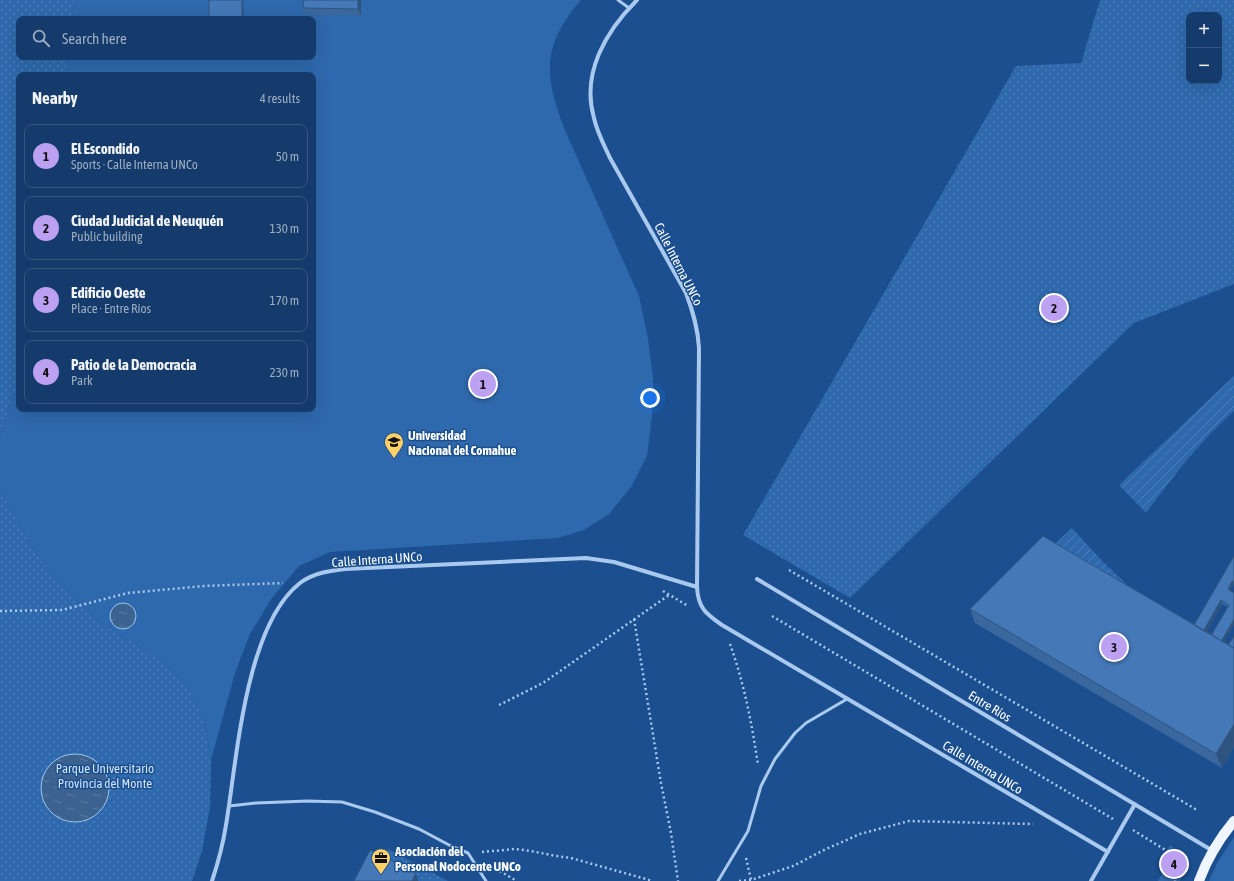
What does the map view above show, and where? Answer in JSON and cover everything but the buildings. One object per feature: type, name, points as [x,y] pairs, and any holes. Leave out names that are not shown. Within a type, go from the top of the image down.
[{"type":"main road","points":[[1199,881],[1203,869],[1213,851],[1234,821]]},
{"type":"street","name":"Calle Interna UNCo","points":[[637,0],[617,22],[598,55],[592,74],[590,96],[593,117],[600,137],[610,158],[686,293],[693,310],[698,330],[697,597],[700,605],[705,613],[714,619],[1108,852]]},
{"type":"street","name":"Calle Interna UNCo","points":[[212,881],[219,858],[229,806],[244,704],[262,641],[275,613],[288,594],[300,583],[315,575],[345,569],[586,558],[614,562],[697,587]]},
{"type":"street","name":"Entre Ríos","points":[[757,579],[1213,851]]},
{"type":"street","points":[[1091,881],[1135,804]]},
{"type":"lane","points":[[618,0],[629,8]]},
{"type":"lane","points":[[718,881],[748,831],[761,786],[775,759],[795,733],[806,723],[820,713],[847,699]]},
{"type":"lane","points":[[229,806],[256,803],[308,801],[342,802],[375,812],[419,829],[468,853],[486,881]]},
{"type":"path","points":[[789,570],[1196,810]]},
{"type":"path","points":[[0,611],[62,610],[136,592],[204,586],[300,583]]},
{"type":"path","points":[[499,705],[543,683],[669,595]]},
{"type":"path","points":[[772,616],[1175,856],[1178,861],[1179,868],[1174,881]]},
{"type":"path","points":[[634,619],[661,783],[672,833],[678,881]]},
{"type":"path","points":[[729,642],[742,681],[761,786]]},
{"type":"path","points":[[739,881],[751,880],[793,866],[860,834],[909,821],[1060,824]]},
{"type":"path","points":[[743,841],[751,880]]},
{"type":"path","points":[[468,853],[498,852],[515,849],[531,851],[571,858],[653,881]]},
{"type":"path","points":[[1175,856],[1179,851]]},
{"type":"green space","points":[[0,0],[75,0],[72,16],[16,16],[16,60],[68,60],[67,68],[69,72],[16,72],[16,393],[13,397],[0,436]]},
{"type":"green space","points":[[75,0],[581,0],[568,16],[553,46],[550,61],[550,76],[553,92],[564,128],[639,296],[648,338],[653,378],[652,416],[647,456],[631,487],[609,514],[584,530],[558,538],[330,552],[299,566],[272,598],[250,634],[235,673],[211,760],[204,720],[186,683],[164,662],[103,624],[75,600],[37,555],[0,490],[0,436],[13,397],[16,393],[16,412],[316,412],[316,72],[69,72],[67,68],[68,60],[316,60],[316,16],[72,16]]},
{"type":"green space","points":[[1100,0],[1234,0],[1234,284],[1134,323],[850,598],[743,535],[1016,66],[1081,63]]},
{"type":"green space","points":[[1234,376],[1234,411],[1198,447],[1146,513],[1119,485]]},
{"type":"green space","name":"Parque Universitario Provincia del Monte","points":[[0,490],[37,555],[75,600],[103,624],[164,662],[186,683],[204,720],[211,760],[210,807],[202,851],[192,881],[0,881]]},
{"type":"green space","points":[[1072,528],[1103,562],[1135,592],[1048,551]]},
{"type":"green space","points":[[1234,837],[1234,881],[1209,881],[1217,863]]},
{"type":"green space","points":[[1170,845],[1180,853],[1184,860],[1180,881],[1158,881],[1166,867],[1162,859]]},
{"type":"green space","points":[[388,849],[448,881],[371,881]]},
{"type":"water","points":[[123,603],[132,607],[136,616],[132,625],[123,629],[114,625],[110,616],[114,607]]},
{"type":"water","points":[[75,754],[88,757],[99,764],[106,775],[109,788],[106,801],[99,812],[88,819],[75,822],[62,819],[51,812],[44,801],[41,788],[44,775],[51,764],[62,757]]},
{"type":"place","name":"Ciudad Judicial de Neuquén","points":[[1054,308]]},
{"type":"place","name":"El Escondido","points":[[483,384]]},
{"type":"place","name":"Universidad Nacional del Comahue","points":[[394,459]]},
{"type":"place","name":"Edificio Oeste","points":[[1114,647]]},
{"type":"place","name":"Patio de la Democracia","points":[[1174,864]]},
{"type":"place","name":"Asociación del Personal Nodocente UNCo","points":[[381,875]]}]
